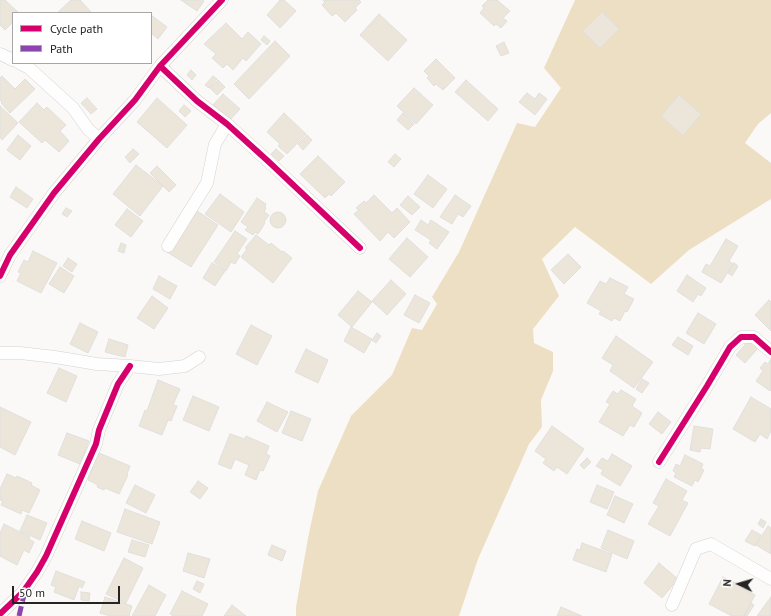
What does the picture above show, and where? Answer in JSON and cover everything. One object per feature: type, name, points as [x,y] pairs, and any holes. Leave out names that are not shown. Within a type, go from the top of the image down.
[{"type":"street","points":[[0,276],[10,254],[50,199],[99,138],[135,100],[160,66],[222,0]]},
{"type":"street","points":[[0,54],[12,60]]},
{"type":"street","points":[[21,64],[29,68],[72,108],[88,129],[99,138]]},
{"type":"street","points":[[160,66],[197,101],[227,124],[269,162],[360,248]]},
{"type":"street","points":[[168,246],[207,183],[215,144],[227,124]]},
{"type":"street","points":[[659,462],[730,347],[741,336],[754,337],[771,352]]},
{"type":"street","points":[[0,353],[20,353],[98,364],[159,369],[186,366],[199,357]]},
{"type":"street","points":[[0,614],[23,592],[46,556],[96,444],[99,430],[118,384],[130,366]]},
{"type":"street","points":[[672,604],[696,549],[711,544],[771,579]]},
{"type":"shaded area","points":[[575,0],[771,0],[771,113],[758,124],[745,143],[771,163],[771,199],[689,250],[651,284],[575,227],[542,259],[559,296],[533,329],[534,343],[553,352],[553,371],[541,400],[542,427],[529,444],[478,559],[459,616],[296,616],[296,607],[308,538],[318,491],[351,416],[392,375],[412,328],[422,330],[437,304],[432,297],[459,252],[517,123],[535,127],[561,88],[544,68]]},
{"type":"building","points":[[0,0],[5,0],[18,12],[12,12],[12,23],[5,30],[0,25]]},
{"type":"building","points":[[71,0],[80,0],[91,12],[58,12]]},
{"type":"building","points":[[181,0],[202,0],[204,1],[197,11]]},
{"type":"building","points":[[280,0],[284,0],[296,11],[280,28],[267,15]]},
{"type":"building","points":[[323,0],[359,0],[361,2],[355,8],[357,10],[345,22],[336,13],[332,16],[322,5],[325,2]]},
{"type":"building","points":[[488,0],[497,0],[510,11],[503,18],[507,21],[501,28],[496,24],[494,26],[480,13],[484,8],[482,6]]},
{"type":"building","points":[[602,12],[619,29],[600,48],[583,31]]},
{"type":"building","points":[[379,14],[407,40],[388,61],[360,35]]},
{"type":"building","points":[[152,16],[167,27],[158,39],[152,34]]},
{"type":"building","points":[[226,23],[242,39],[248,32],[261,44],[246,61],[243,58],[233,70],[227,64],[223,68],[212,58],[216,54],[204,44]]},
{"type":"building","points":[[264,36],[270,41],[267,45],[261,40]]},
{"type":"building","points":[[275,41],[290,56],[249,99],[234,84]]},
{"type":"building","points":[[504,42],[509,53],[501,56],[496,46]]},
{"type":"building","points":[[436,59],[455,78],[443,90],[436,84],[434,86],[427,78],[429,76],[424,71]]},
{"type":"building","points":[[191,70],[196,75],[192,80],[187,75]]},
{"type":"building","points":[[2,76],[15,89],[25,79],[35,89],[10,113],[0,100],[0,78]]},
{"type":"building","points":[[213,76],[217,79],[209,88],[205,85]]},
{"type":"building","points":[[218,80],[225,87],[217,95],[210,88]]},
{"type":"building","points":[[466,80],[498,109],[488,121],[455,92]]},
{"type":"building","points":[[414,88],[433,105],[416,124],[397,106]]},
{"type":"building","points":[[527,93],[535,99],[539,93],[547,99],[535,115],[519,102]]},
{"type":"building","points":[[223,94],[240,109],[229,121],[212,106]]},
{"type":"building","points":[[679,95],[701,114],[683,136],[661,116]]},
{"type":"building","points":[[87,98],[97,109],[91,114],[81,103]]},
{"type":"building","points":[[157,98],[187,125],[167,148],[137,122]]},
{"type":"building","points":[[37,103],[44,110],[47,107],[66,125],[60,131],[69,141],[59,152],[45,140],[42,143],[19,122]]},
{"type":"building","points":[[184,105],[191,111],[185,117],[179,111]]},
{"type":"building","points":[[0,106],[18,123],[2,140],[0,137]]},
{"type":"building","points":[[284,113],[306,134],[287,154],[278,146],[280,144],[267,132]]},
{"type":"building","points":[[403,113],[414,124],[408,130],[397,120]]},
{"type":"building","points":[[18,135],[31,146],[20,160],[7,150]]},
{"type":"building","points":[[307,135],[312,140],[303,150],[298,144]]},
{"type":"building","points":[[133,149],[139,154],[130,163],[125,157]]},
{"type":"building","points":[[276,149],[284,156],[279,161],[271,154]]},
{"type":"building","points":[[395,154],[401,159],[394,167],[388,162]]},
{"type":"building","points":[[318,156],[345,182],[331,196],[329,194],[325,198],[300,174]]},
{"type":"building","points":[[136,165],[163,186],[140,216],[113,194]]},
{"type":"building","points":[[157,166],[176,185],[169,192],[150,173]]},
{"type":"building","points":[[428,175],[447,189],[433,208],[414,194]]},
{"type":"building","points":[[16,187],[33,199],[27,208],[10,197]]},
{"type":"building","points":[[220,194],[244,212],[231,232],[205,214]]},
{"type":"building","points":[[374,195],[392,213],[397,208],[410,222],[394,238],[388,232],[380,241],[354,214],[359,210],[356,208],[364,201],[366,203]]},
{"type":"building","points":[[455,195],[471,206],[463,217],[458,214],[452,224],[440,217]]},
{"type":"building","points":[[408,196],[420,207],[412,215],[400,205]]},
{"type":"building","points":[[257,198],[266,204],[264,212],[269,215],[258,234],[255,232],[253,235],[245,230],[248,227],[241,222]]},
{"type":"building","points":[[66,208],[72,211],[67,217],[62,214]]},
{"type":"building","points":[[127,209],[143,221],[131,237],[115,225]]},
{"type":"building","points":[[194,209],[218,225],[191,267],[167,252]]},
{"type":"building","points":[[278,212],[285,217],[286,220],[281,227],[278,228],[271,223],[270,220],[275,213]]},
{"type":"building","points":[[421,220],[428,225],[431,220],[449,232],[437,249],[429,243],[431,240],[415,230]]},
{"type":"building","points":[[235,231],[247,239],[237,254],[240,256],[235,264],[231,262],[226,271],[214,262]]},
{"type":"building","points":[[256,235],[269,245],[271,243],[292,258],[273,283],[241,257],[247,249],[245,248]]},
{"type":"building","points":[[407,238],[428,257],[410,277],[389,259]]},
{"type":"building","points":[[726,239],[738,246],[729,261],[733,264],[721,283],[702,272],[706,264],[710,266]]},
{"type":"building","points":[[121,243],[126,245],[124,253],[118,251]]},
{"type":"building","points":[[33,251],[57,263],[41,293],[17,281],[21,273],[18,272],[24,260],[28,262]]},
{"type":"building","points":[[568,254],[581,267],[564,284],[551,270]]},
{"type":"building","points":[[68,258],[77,264],[72,272],[63,266]]},
{"type":"building","points":[[212,263],[225,271],[215,286],[203,278]]},
{"type":"building","points":[[734,263],[738,266],[732,276],[728,273]]},
{"type":"building","points":[[60,267],[74,276],[64,293],[49,284]]},
{"type":"building","points":[[687,275],[706,288],[701,296],[698,294],[693,302],[677,291]]},
{"type":"building","points":[[159,276],[177,286],[170,299],[153,289]]},
{"type":"building","points":[[610,278],[628,287],[624,294],[634,299],[620,321],[614,318],[612,321],[599,314],[601,311],[587,303],[600,281],[606,284]]},
{"type":"building","points":[[391,280],[406,294],[387,315],[372,301]]},
{"type":"building","points":[[358,291],[372,302],[352,327],[338,315]]},
{"type":"building","points":[[415,295],[430,303],[419,323],[404,315]]},
{"type":"building","points":[[152,296],[168,308],[154,329],[137,318]]},
{"type":"building","points":[[769,300],[771,302],[771,331],[755,315]]},
{"type":"building","points":[[698,313],[716,324],[704,344],[686,333]]},
{"type":"building","points":[[80,323],[98,332],[88,353],[70,344]]},
{"type":"building","points":[[251,325],[272,336],[257,365],[236,354]]},
{"type":"building","points":[[351,327],[372,339],[364,353],[344,341]]},
{"type":"building","points":[[377,333],[381,336],[376,343],[372,340]]},
{"type":"building","points":[[616,336],[653,362],[634,388],[610,371],[613,365],[602,358]]},
{"type":"building","points":[[678,337],[693,346],[688,355],[672,345]]},
{"type":"building","points":[[109,339],[128,345],[125,357],[105,352]]},
{"type":"building","points":[[750,339],[759,347],[745,363],[736,355]]},
{"type":"building","points":[[306,349],[328,360],[318,383],[295,372]]},
{"type":"building","points":[[771,359],[770,391],[756,381],[763,371],[760,368],[765,362],[768,364]]},
{"type":"building","points":[[59,368],[77,376],[66,402],[47,393]]},
{"type":"building","points":[[642,379],[649,383],[642,393],[636,389]]},
{"type":"building","points":[[158,380],[180,389],[173,405],[177,406],[171,421],[168,420],[162,435],[139,426],[145,410],[147,411]]},
{"type":"building","points":[[621,390],[636,399],[632,406],[642,413],[634,427],[630,425],[623,436],[599,422],[610,404],[606,402],[613,391],[618,394]]},
{"type":"building","points":[[193,396],[219,407],[209,431],[183,420]]},
{"type":"building","points":[[751,397],[771,409],[771,431],[767,439],[760,434],[755,442],[733,429]]},
{"type":"building","points":[[267,402],[288,412],[277,432],[257,421]]},
{"type":"building","points":[[0,407],[31,422],[15,455],[0,447]]},
{"type":"building","points":[[291,411],[311,419],[302,441],[282,433]]},
{"type":"building","points":[[658,412],[671,422],[662,434],[649,424]]},
{"type":"building","points":[[552,426],[584,449],[567,474],[557,467],[554,471],[543,463],[546,459],[535,451]]},
{"type":"building","points":[[694,426],[713,429],[710,449],[701,448],[700,452],[690,450]]},
{"type":"building","points":[[67,433],[89,441],[80,464],[58,455]]},
{"type":"building","points":[[230,434],[245,439],[246,436],[269,446],[266,454],[270,456],[263,471],[260,470],[256,480],[245,475],[249,465],[235,459],[231,469],[218,464]]},
{"type":"building","points":[[99,453],[130,466],[128,475],[119,494],[105,488],[104,490],[97,487],[98,485],[88,480],[92,469],[90,468],[96,454],[98,455]]},
{"type":"building","points":[[612,454],[632,466],[620,486],[601,474],[603,470],[596,466],[602,458],[608,461]]},
{"type":"building","points":[[685,455],[703,464],[701,469],[704,470],[698,482],[695,480],[692,486],[674,477],[676,473],[673,471],[676,464],[680,466]]},
{"type":"building","points":[[587,458],[591,462],[584,469],[580,465]]},
{"type":"building","points":[[7,474],[16,478],[17,476],[32,483],[31,485],[40,490],[29,513],[22,510],[21,514],[1,505],[3,501],[0,500],[0,489]]},
{"type":"building","points":[[666,479],[687,491],[682,500],[688,503],[670,536],[648,524],[659,506],[653,503]]},
{"type":"building","points":[[198,481],[208,488],[200,499],[190,492]]},
{"type":"building","points":[[135,485],[155,495],[146,513],[126,503]]},
{"type":"building","points":[[597,485],[614,492],[607,509],[590,502]]},
{"type":"building","points":[[615,496],[633,504],[624,523],[607,515]]},
{"type":"building","points":[[125,509],[160,522],[152,544],[117,532]]},
{"type":"building","points":[[27,515],[47,523],[40,540],[20,531]]},
{"type":"building","points":[[761,519],[766,522],[763,528],[758,524]]},
{"type":"building","points":[[82,521],[111,533],[104,551],[75,539]]},
{"type":"building","points":[[4,524],[30,537],[29,539],[34,542],[29,553],[24,550],[17,565],[0,556],[0,533]]},
{"type":"building","points":[[768,526],[771,528],[771,554],[756,545]]},
{"type":"building","points":[[608,530],[634,541],[627,559],[601,548]]},
{"type":"building","points":[[752,530],[761,535],[755,546],[745,541]]},
{"type":"building","points":[[132,540],[149,545],[145,557],[128,552]]},
{"type":"building","points":[[582,543],[612,554],[606,572],[573,560],[577,549],[580,550]]},
{"type":"building","points":[[272,545],[286,551],[282,561],[268,555]]},
{"type":"building","points":[[188,553],[210,559],[204,578],[183,571]]},
{"type":"building","points":[[124,558],[143,568],[126,603],[106,594]]},
{"type":"building","points":[[659,563],[678,579],[662,598],[644,583]]},
{"type":"building","points":[[56,571],[85,582],[82,588],[79,586],[74,600],[54,592],[56,587],[51,585]]},
{"type":"building","points":[[723,577],[740,585],[739,587],[755,595],[744,616],[732,616],[709,604]]},
{"type":"building","points":[[197,581],[204,584],[200,593],[193,589]]},
{"type":"building","points":[[149,585],[166,595],[155,616],[132,616]]},
{"type":"building","points":[[182,591],[208,604],[202,616],[174,616],[170,614]]},
{"type":"building","points":[[81,592],[90,593],[89,601],[81,600]]},
{"type":"building","points":[[105,597],[132,606],[129,616],[110,616],[100,613]]},
{"type":"building","points":[[771,597],[771,616],[757,616]]},
{"type":"building","points":[[751,603],[754,605],[747,616],[744,616]]},
{"type":"building","points":[[232,605],[246,616],[224,616]]},
{"type":"building","points":[[561,607],[582,616],[557,616]]},
{"type":"marked path","points":[[19,616],[24,595],[23,592]]},
{"type":"cycle path","points":[[0,276],[10,255],[54,193],[99,139],[135,100],[160,66],[222,0]]},
{"type":"cycle path","points":[[160,66],[197,101],[227,124],[269,162],[360,248]]},
{"type":"cycle path","points":[[659,462],[730,347],[741,337],[754,337],[771,352]]},
{"type":"cycle path","points":[[0,614],[23,592],[46,556],[96,444],[99,430],[118,384],[130,366]]}]
